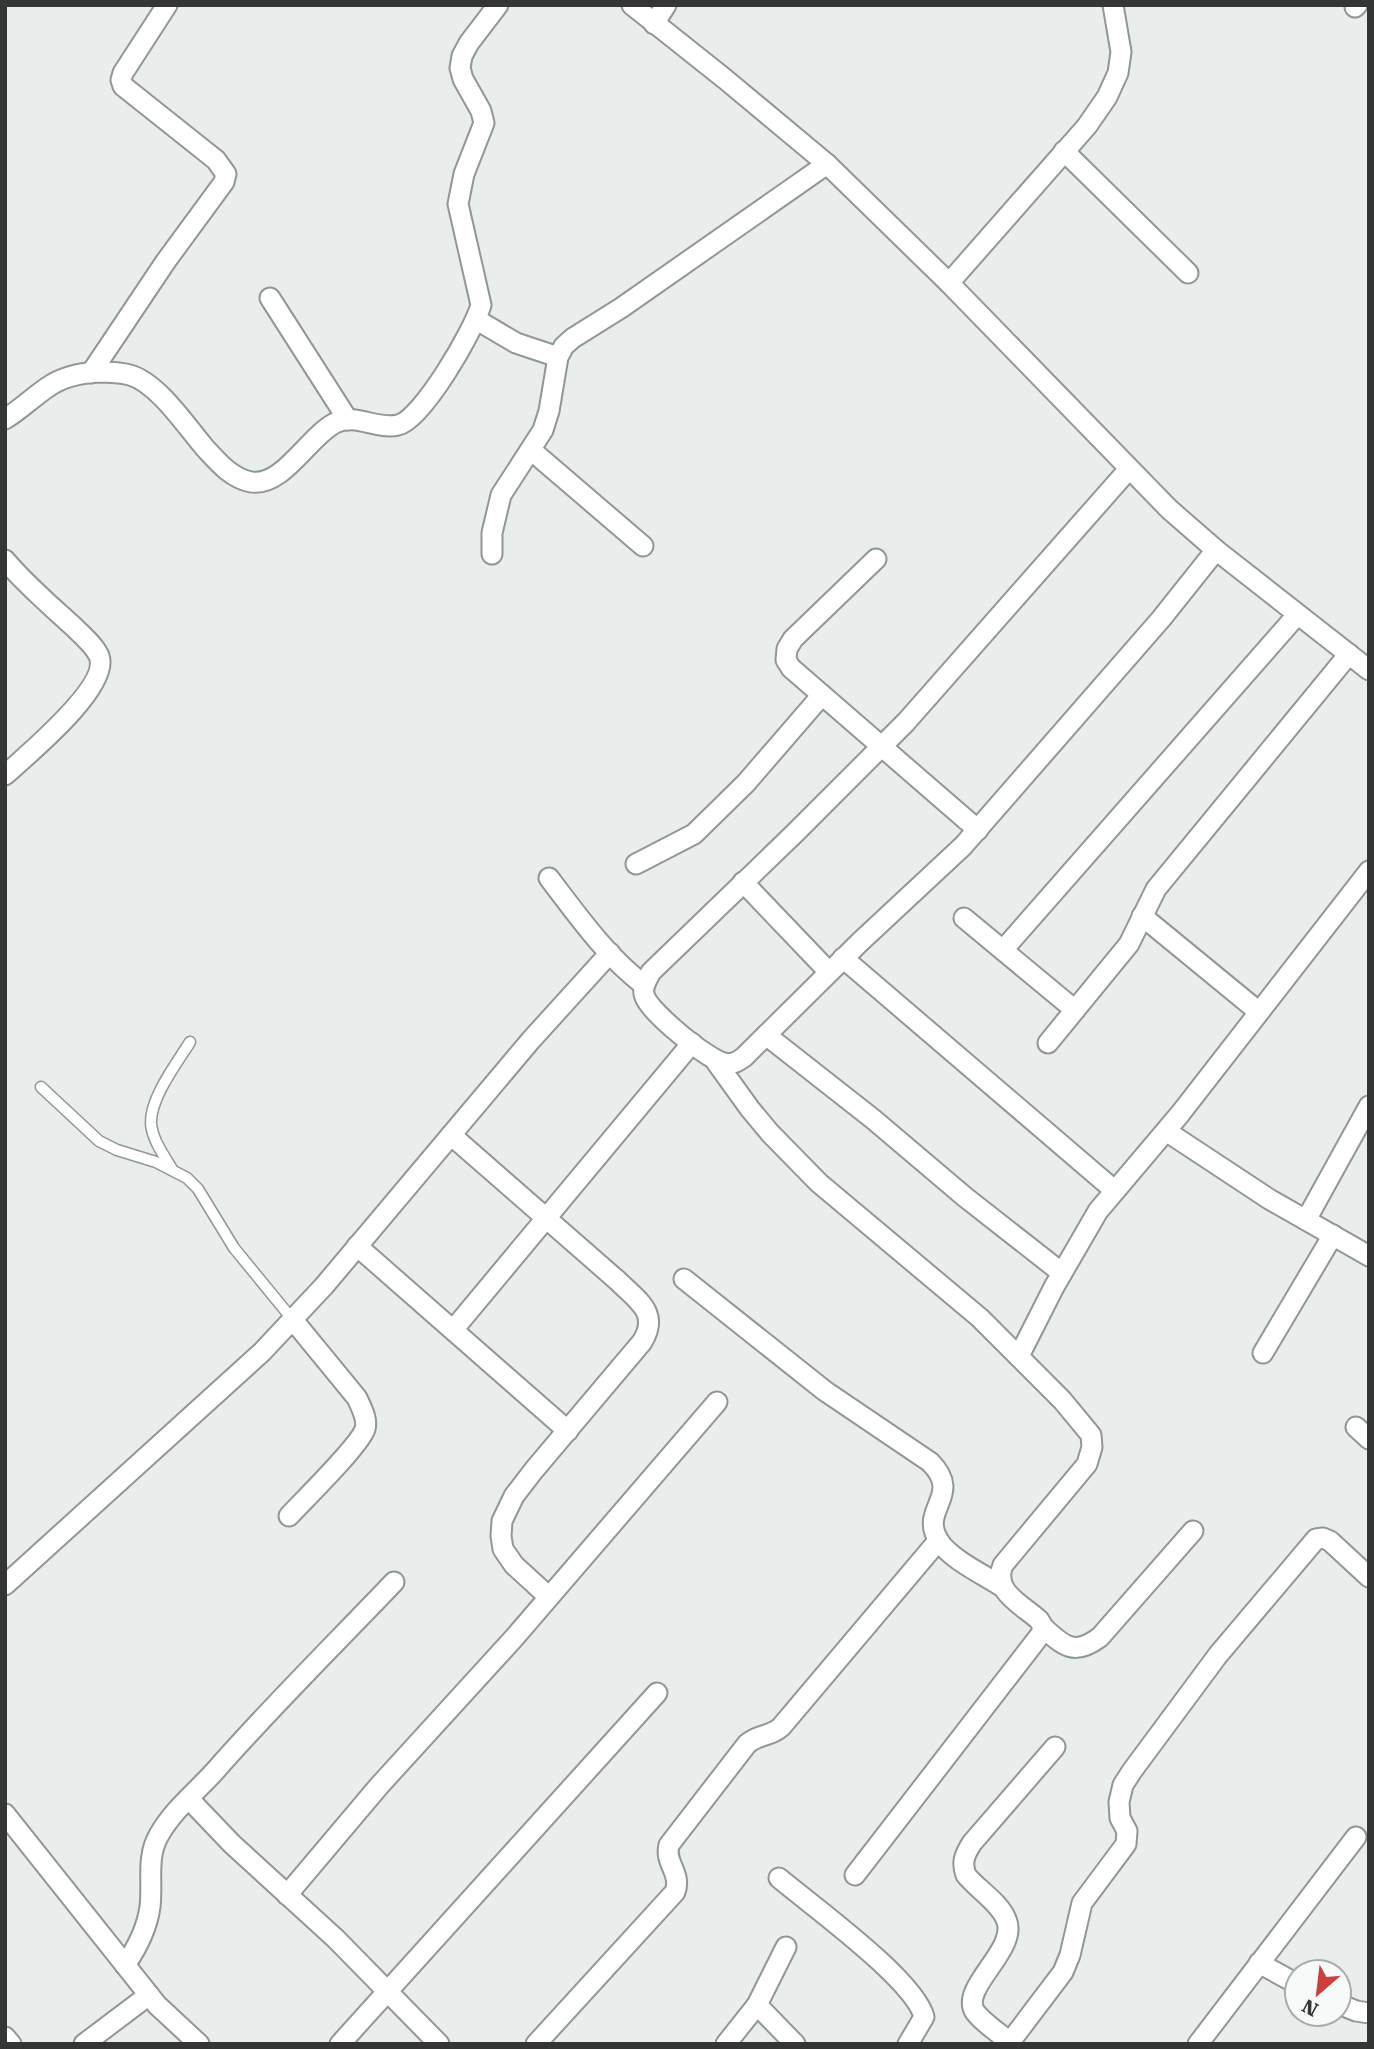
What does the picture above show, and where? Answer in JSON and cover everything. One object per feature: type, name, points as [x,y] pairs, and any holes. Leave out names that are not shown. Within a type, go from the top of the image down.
[{"type":"street","points":[[91,373],[166,261],[224,182],[226,174],[216,160],[123,86],[123,73],[167,5]]},
{"type":"street","points":[[5,419],[59,381],[91,373],[114,372],[130,375],[151,386],[230,473],[251,482],[264,482],[275,477],[337,422],[348,420],[384,426],[399,425],[410,420],[440,381],[477,320],[481,305],[458,204],[464,174],[484,123],[460,68],[462,56],[469,43],[498,5]]},
{"type":"street","points":[[632,5],[827,164],[949,283],[1169,509],[1216,550],[1369,670]]},
{"type":"street","points":[[654,23],[666,5]]},
{"type":"street","points":[[949,283],[1087,126],[1107,97],[1118,73],[1121,52],[1113,5]]},
{"type":"street","points":[[1064,151],[1188,274]]},
{"type":"street","points":[[492,554],[492,533],[501,495],[542,430],[549,411],[558,357],[564,346],[827,164]]},
{"type":"street","points":[[270,298],[348,420]]},
{"type":"street","points":[[477,320],[516,343],[558,357]]},
{"type":"street","points":[[531,450],[643,546]]},
{"type":"street","points":[[1129,469],[883,746],[651,972],[644,985],[645,997],[655,1011],[692,1044],[714,1059],[735,1063],[978,830],[1034,762],[1153,628],[1216,550]]},
{"type":"street","points":[[876,559],[793,639],[787,649],[786,660],[791,668],[978,830]]},
{"type":"street","points":[[5,560],[20,578],[88,641],[99,655],[102,667],[99,677],[85,697],[5,775]]},
{"type":"street","points":[[1003,950],[1297,615]]},
{"type":"street","points":[[1048,1044],[1129,944],[1156,889],[1349,654]]},
{"type":"street","points":[[636,864],[694,834],[746,783],[822,695]]},
{"type":"street","points":[[1019,1356],[1098,1211],[1167,1131],[1369,871]]},
{"type":"street","points":[[549,878],[583,924],[626,971],[644,985]]},
{"type":"street","points":[[743,882],[836,965],[1114,1190]]},
{"type":"street","points":[[1142,916],[1259,1012]]},
{"type":"street","points":[[964,918],[1075,1010]]},
{"type":"street","points":[[5,1585],[231,1381],[293,1320],[531,1041],[610,953]]},
{"type":"street","points":[[766,1035],[1062,1273]]},
{"type":"street","points":[[453,1331],[692,1044]]},
{"type":"street","points":[[714,1059],[757,1117],[819,1183],[935,1278],[1019,1356],[1084,1424],[1091,1435],[1092,1447],[1087,1464],[1003,1565],[999,1576],[1001,1586]]},
{"type":"street","points":[[1306,1220],[1369,1106]]},
{"type":"street","points":[[1167,1131],[1236,1179],[1369,1256]]},
{"type":"street","points":[[451,1135],[548,1217],[618,1281],[641,1303],[650,1317],[649,1331],[642,1342],[514,1496],[502,1521],[500,1536],[503,1549],[514,1565],[549,1597]]},
{"type":"street","points":[[1263,1353],[1333,1235]]},
{"type":"street","points":[[357,1246],[568,1430]]},
{"type":"street","points":[[684,1279],[835,1398],[930,1462],[941,1473],[944,1485],[932,1524],[938,1541],[949,1552],[1001,1586],[1039,1620],[1057,1641],[1069,1647],[1080,1649],[1100,1637],[1193,1531]]},
{"type":"street","points":[[289,1516],[355,1445],[365,1429],[364,1413],[357,1398],[293,1320]]},
{"type":"street","points":[[287,1895],[379,1786],[549,1597],[717,1402]]},
{"type":"street","points":[[1055,1747],[972,1843],[965,1855],[963,1866],[966,1875],[1007,1919],[1008,1933],[1003,1946],[971,2001],[980,2017],[1011,2043],[1063,1972],[1070,1955],[1082,1903],[1126,1844],[1127,1831],[1119,1812],[1123,1785],[1217,1655],[1316,1539],[1330,1541],[1369,1577]]},
{"type":"street","points":[[536,2044],[675,1892],[678,1883],[668,1859],[669,1845],[747,1744],[760,1735],[774,1733],[781,1727],[938,1541]]},
{"type":"street","points":[[125,1965],[136,1949],[150,1908],[150,1858],[157,1837],[170,1818],[394,1582]]},
{"type":"street","points":[[855,1875],[1019,1665],[1043,1627]]},
{"type":"street","points":[[340,2044],[657,1693]]},
{"type":"street","points":[[189,1799],[439,2044]]},
{"type":"street","points":[[5,1814],[149,1996],[199,2044]]},
{"type":"street","points":[[1198,2044],[1356,1838]]},
{"type":"street","points":[[779,1878],[875,1957],[915,2000],[924,2017],[908,2044]]},
{"type":"street","points":[[726,2044],[757,2005],[786,1947]]},
{"type":"street","points":[[1259,1962],[1283,1976]]},
{"type":"street","points":[[84,2044],[149,1996]]},
{"type":"street","points":[[757,2005],[795,2044]]},
{"type":"street","points":[[5,2037],[10,2044]]},
{"type":"lane","points":[[172,1169],[156,1141],[151,1124],[153,1109],[190,1042]]},
{"type":"lane","points":[[41,1087],[99,1141],[172,1169],[187,1178],[198,1189],[234,1248],[293,1320]]}]
